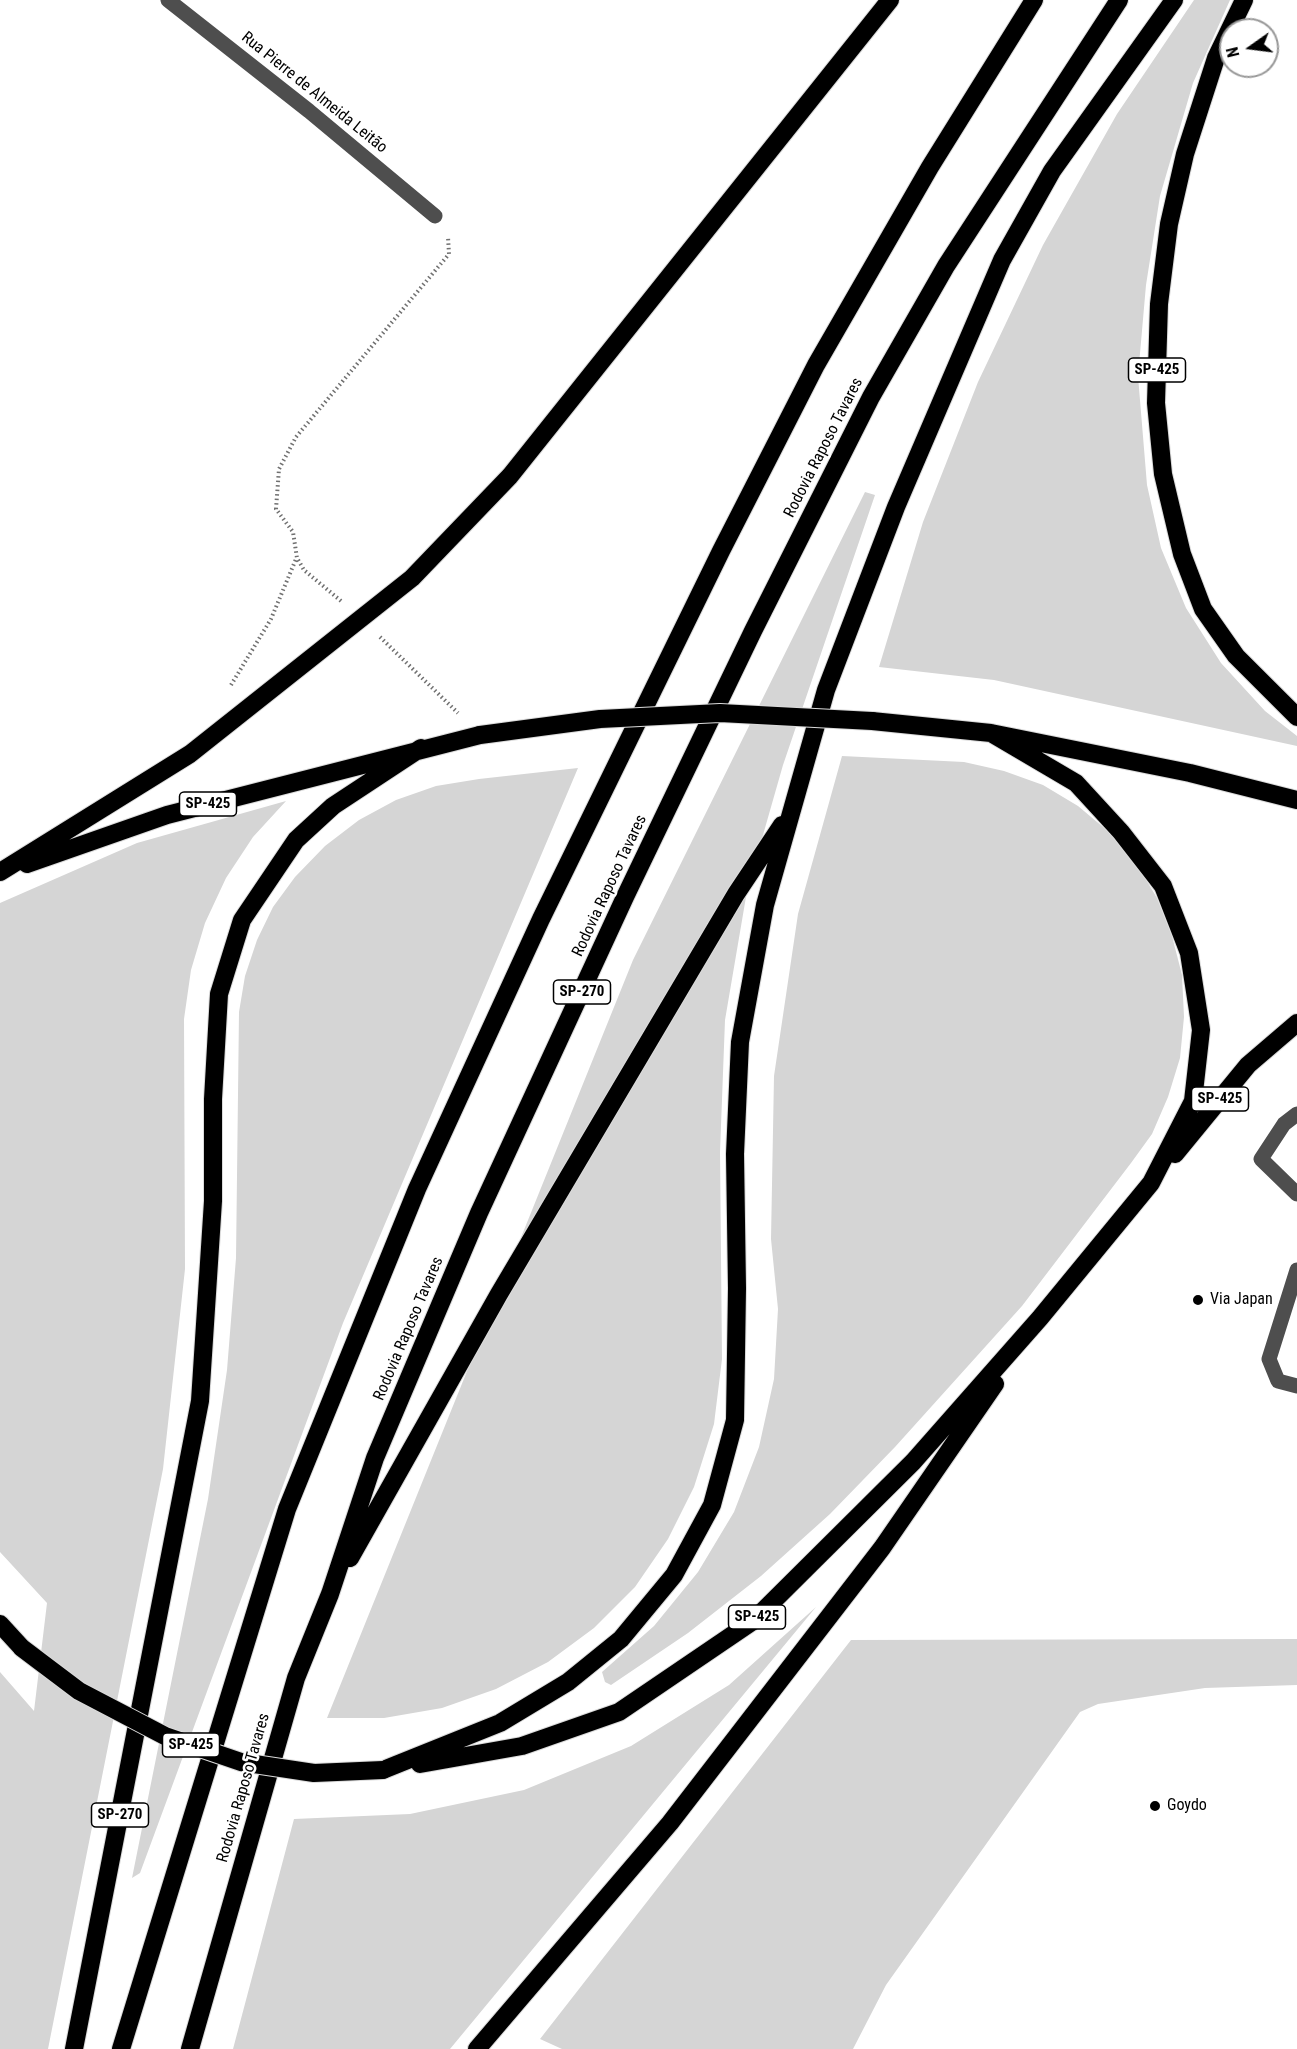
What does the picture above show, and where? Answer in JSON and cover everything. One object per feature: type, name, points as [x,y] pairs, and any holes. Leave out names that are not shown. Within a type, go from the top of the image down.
[{"type":"highway","points":[[0,873],[190,754],[412,578],[510,476],[890,0]]},
{"type":"highway","points":[[121,2049],[287,1509],[417,1189],[541,919],[720,551],[816,365],[930,167],[1034,0]]},
{"type":"highway","name":"Rodovia Raposo Tavares","points":[[190,2049],[296,1678],[330,1594],[375,1458],[480,1213],[625,897],[753,631],[871,397],[946,266],[1119,0]]},
{"type":"highway","points":[[383,1770],[500,1723],[568,1682],[621,1639],[674,1575],[712,1505],[735,1420],[737,1288],[735,1154],[740,1042],[765,905],[826,690],[883,539],[1002,260],[1052,171],[1174,0]]},
{"type":"highway","name":"SP-425","points":[[1245,0],[1216,58],[1185,154],[1172,212],[1159,304],[1156,403],[1163,474],[1182,554],[1203,609],[1236,656],[1297,717]]},
{"type":"highway","name":"SP-425","points":[[0,873],[167,815],[421,748],[480,735],[600,718],[720,713],[872,721],[992,733],[1190,772],[1297,800]]},
{"type":"highway","points":[[992,733],[1076,783],[1121,832],[1163,886],[1189,953],[1201,1030],[1193,1101],[1150,1183]]},
{"type":"highway","name":"SP-270","points":[[74,2049],[200,1401],[213,1201],[213,1099],[219,994],[242,920],[296,840],[333,806],[421,748]]},
{"type":"highway","points":[[330,1594],[505,1284],[736,894],[792,810]]},
{"type":"highway","name":"SP-425","points":[[0,1624],[22,1648],[79,1690],[165,1736],[242,1762],[314,1773],[383,1770],[522,1746],[619,1712],[753,1621],[913,1461],[1040,1318],[1248,1065],[1297,1023]]},
{"type":"highway","points":[[477,2049],[670,1822],[882,1548],[1040,1318]]},
{"type":"street","name":"Rua Pierre de Almeida Leitão","points":[[168,0],[309,111],[435,216]]},
{"type":"street","points":[[1297,1114],[1284,1124],[1261,1159],[1297,1194]]},
{"type":"street","points":[[1297,1270],[1269,1359],[1278,1381],[1297,1386]]},
{"type":"path","points":[[435,216],[448,232],[448,254],[296,437],[279,469],[276,509],[293,532],[297,558],[304,570],[362,619],[480,735]]},
{"type":"path","points":[[230,687],[271,619],[297,558]]},
{"type":"shaded area","points":[[1194,0],[1230,0],[1222,18],[1219,18],[1219,25],[1193,83],[1160,196],[1146,285],[1138,376],[1147,485],[1161,548],[1186,608],[1221,663],[1265,711],[1297,736],[1297,746],[994,680],[879,667],[923,522],[978,382],[1043,245],[1117,114]]},
{"type":"shaded area","points":[[865,492],[875,495],[783,765],[747,891],[725,1020],[720,1152],[722,1359],[714,1424],[694,1487],[668,1539],[635,1587],[594,1628],[548,1662],[496,1689],[442,1708],[384,1718],[327,1718],[633,960]]},
{"type":"shaded area","points":[[842,756],[964,762],[1004,771],[1043,785],[1078,806],[1109,832],[1136,863],[1157,898],[1172,936],[1182,975],[1184,1017],[1180,1058],[1168,1097],[1152,1134],[1131,1163],[1022,1306],[895,1447],[830,1514],[761,1576],[688,1633],[611,1685],[605,1682],[602,1672],[654,1626],[698,1572],[734,1512],[759,1447],[774,1379],[778,1309],[771,1239],[774,1076],[798,914]]},
{"type":"shaded area","points":[[578,768],[343,1323],[140,1873],[132,1878],[208,1499],[227,1370],[236,1258],[239,1012],[245,976],[257,940],[273,907],[295,877],[325,846],[359,820],[396,800],[436,786]]},
{"type":"shaded area","points":[[286,801],[253,837],[226,878],[205,923],[191,970],[184,1019],[185,1269],[163,1469],[48,2049],[0,2049],[0,1672],[34,1711],[47,1603],[0,1552],[0,903],[137,843]]},
{"type":"shaded area","points":[[816,1607],[450,2049],[233,2049],[294,1819],[410,1814],[524,1790],[631,1746],[729,1685]]},
{"type":"shaded area","points":[[1297,1639],[1297,1685],[1205,1688],[1098,1704],[1080,1712],[886,1985],[853,2049],[562,2049],[540,2039],[851,1640]]},
{"type":"place","name":"Via Japan","points":[[1198,1300]]},
{"type":"place","name":"Goydo","points":[[1155,1806]]}]
